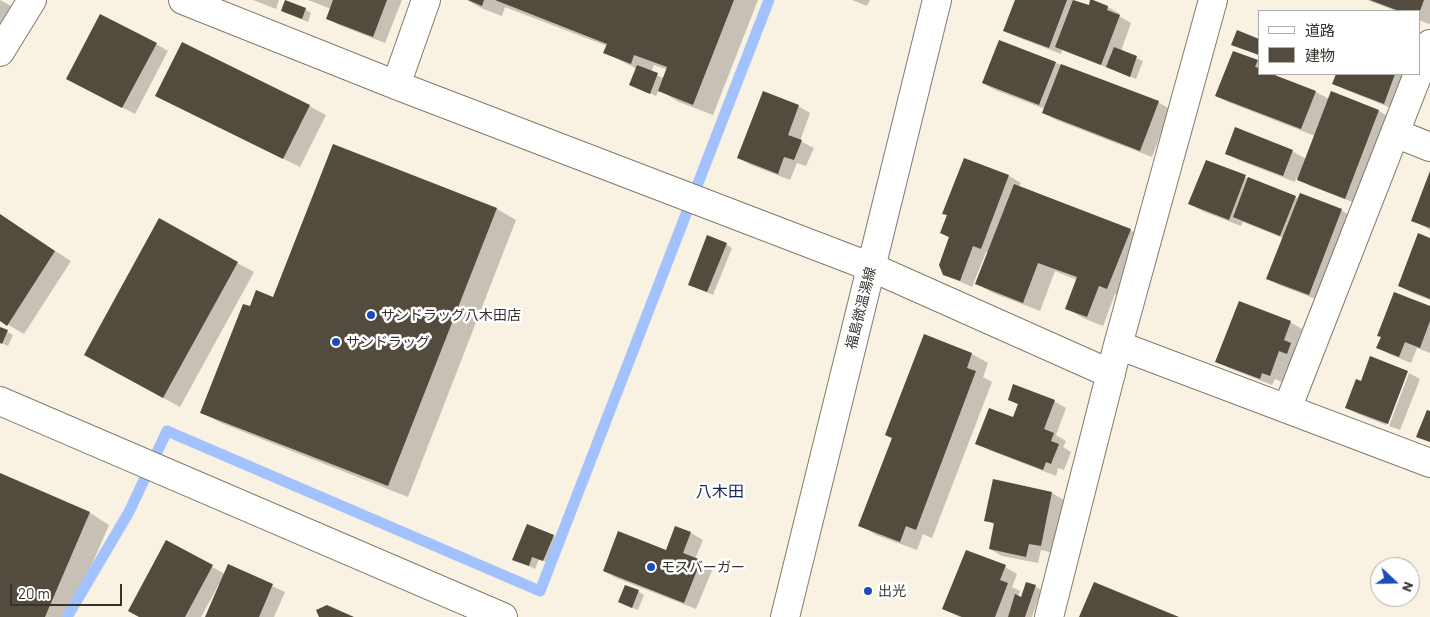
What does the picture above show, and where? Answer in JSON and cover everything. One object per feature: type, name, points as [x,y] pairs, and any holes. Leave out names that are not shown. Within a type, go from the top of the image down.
[{"type":"street","points":[[0,52],[32,0]]},
{"type":"street","points":[[183,0],[396,85],[871,267],[1111,374]]},
{"type":"street","points":[[396,85],[426,0]]},
{"type":"street","name":"福島微温湯線","points":[[785,617],[937,0]]},
{"type":"street","points":[[1049,617],[1118,345],[1213,0]]},
{"type":"street","points":[[1420,70],[1430,44]]},
{"type":"street","points":[[1287,409],[1418,75]]},
{"type":"street","points":[[1395,134],[1430,147]]},
{"type":"street","points":[[1118,345],[1430,463]]},
{"type":"street","points":[[0,401],[503,617]]},
{"type":"building","points":[[285,0],[306,8],[302,19],[281,11]]},
{"type":"building","points":[[333,0],[387,0],[373,37],[326,19]]},
{"type":"building","points":[[468,0],[484,0],[482,6]]},
{"type":"building","points":[[495,0],[734,0],[693,105],[658,91],[667,67],[634,55],[631,64],[603,53],[607,44]]},
{"type":"building","points":[[1015,0],[1067,0],[1049,48],[1003,31]]},
{"type":"building","points":[[1073,0],[1089,5],[1090,0],[1093,0],[1108,6],[1107,10],[1120,15],[1101,65],[1055,47]]},
{"type":"building","points":[[1370,0],[1424,0],[1420,11],[1396,10]]},
{"type":"building","points":[[100,14],[157,43],[122,108],[66,79]]},
{"type":"building","points":[[1237,30],[1258,39],[1258,55],[1231,45]]},
{"type":"building","points":[[999,40],[1056,62],[1039,105],[982,83]]},
{"type":"building","points":[[182,42],[310,105],[283,159],[155,96]]},
{"type":"building","points":[[1114,47],[1137,56],[1130,77],[1106,67]]},
{"type":"building","points":[[1233,51],[1258,60],[1255,67],[1258,68],[1258,75],[1275,75],[1316,91],[1301,129],[1215,96]]},
{"type":"building","points":[[1061,64],[1159,101],[1140,151],[1042,113]]},
{"type":"building","points":[[637,65],[658,73],[650,94],[629,85]]},
{"type":"building","points":[[1336,75],[1395,75],[1384,104],[1332,84]]},
{"type":"building","points":[[763,91],[799,105],[788,135],[802,140],[794,160],[784,157],[778,174],[737,158]]},
{"type":"building","points":[[1331,91],[1379,110],[1345,199],[1297,180]]},
{"type":"building","points":[[1235,127],[1293,150],[1283,176],[1225,154]]},
{"type":"building","name":"サンドラッグ","points":[[333,144],[497,208],[388,486],[200,413],[243,304],[250,306],[256,290],[273,297]]},
{"type":"building","points":[[964,158],[1009,175],[981,249],[973,246],[960,281],[943,275],[939,265],[949,237],[940,233],[947,215],[942,214]]},
{"type":"building","points":[[1206,160],[1246,175],[1229,220],[1188,204]]},
{"type":"building","points":[[1430,171],[1430,228],[1411,221]]},
{"type":"building","points":[[1248,177],[1296,196],[1280,236],[1233,217]]},
{"type":"building","points":[[1014,184],[1131,229],[1107,289],[1099,286],[1087,317],[1065,309],[1077,277],[1038,263],[1023,303],[975,284]]},
{"type":"building","points":[[1300,193],[1342,209],[1309,295],[1266,279]]},
{"type":"building","points":[[0,214],[55,251],[7,326],[0,321]]},
{"type":"building","points":[[159,218],[238,262],[163,398],[84,355]]},
{"type":"building","points":[[1418,233],[1430,238],[1430,299],[1398,286]]},
{"type":"building","points":[[707,235],[727,243],[707,292],[688,285]]},
{"type":"building","points":[[1394,292],[1430,306],[1430,321],[1420,348],[1405,342],[1399,357],[1376,348],[1381,337],[1377,336]]},
{"type":"building","points":[[1239,301],[1291,321],[1284,340],[1291,343],[1287,354],[1279,351],[1270,376],[1262,373],[1260,379],[1215,362]]},
{"type":"building","points":[[0,327],[8,330],[2,344],[0,343]]},
{"type":"building","points":[[924,334],[972,353],[967,368],[976,371],[916,530],[906,526],[900,542],[858,526],[892,438],[885,435]]},
{"type":"building","points":[[1370,356],[1408,371],[1388,424],[1345,408],[1356,379],[1361,381]]},
{"type":"building","points":[[1013,384],[1055,400],[1044,429],[1054,433],[1051,441],[1059,444],[1051,464],[1046,462],[1043,470],[975,444],[989,408],[1013,417],[1018,404],[1008,400]]},
{"type":"building","points":[[1427,410],[1430,411],[1430,442],[1416,437]]},
{"type":"building","points":[[0,473],[90,512],[45,617],[0,617]]},
{"type":"building","points":[[993,479],[1052,492],[1041,546],[1029,544],[1026,557],[989,549],[994,523],[984,521]]},
{"type":"building","points":[[527,524],[554,535],[543,561],[532,557],[529,566],[512,560]]},
{"type":"building","name":"モスバーガー","points":[[675,526],[691,532],[683,553],[701,560],[684,603],[603,571],[618,531],[666,550]]},
{"type":"building","points":[[166,540],[213,565],[185,617],[139,617],[128,611]]},
{"type":"building","points":[[966,550],[1006,565],[1000,580],[1008,583],[995,617],[962,617],[942,609]]},
{"type":"building","points":[[228,564],[273,584],[259,617],[205,617]]},
{"type":"building","points":[[1026,582],[1036,585],[1025,617],[1008,617],[1015,594],[1021,597]]},
{"type":"building","points":[[1094,582],[1179,617],[1079,617]]},
{"type":"building","points":[[625,585],[639,590],[632,608],[618,602]]},
{"type":"building","points":[[327,605],[354,617],[319,617],[316,610]]},
{"type":"waterway","points":[[67,617],[129,512],[167,431],[540,591],[769,0]]},
{"type":"place","name":"サンドラッグ八木田店","points":[[371,315]]},
{"type":"place","name":"サンドラッグ","points":[[336,342]]},
{"type":"place","name":"モスバーガー","points":[[651,567]]},
{"type":"place","name":"出光","points":[[868,591]]},
{"type":"district","name":"八木田","points":[[720,492]]}]
